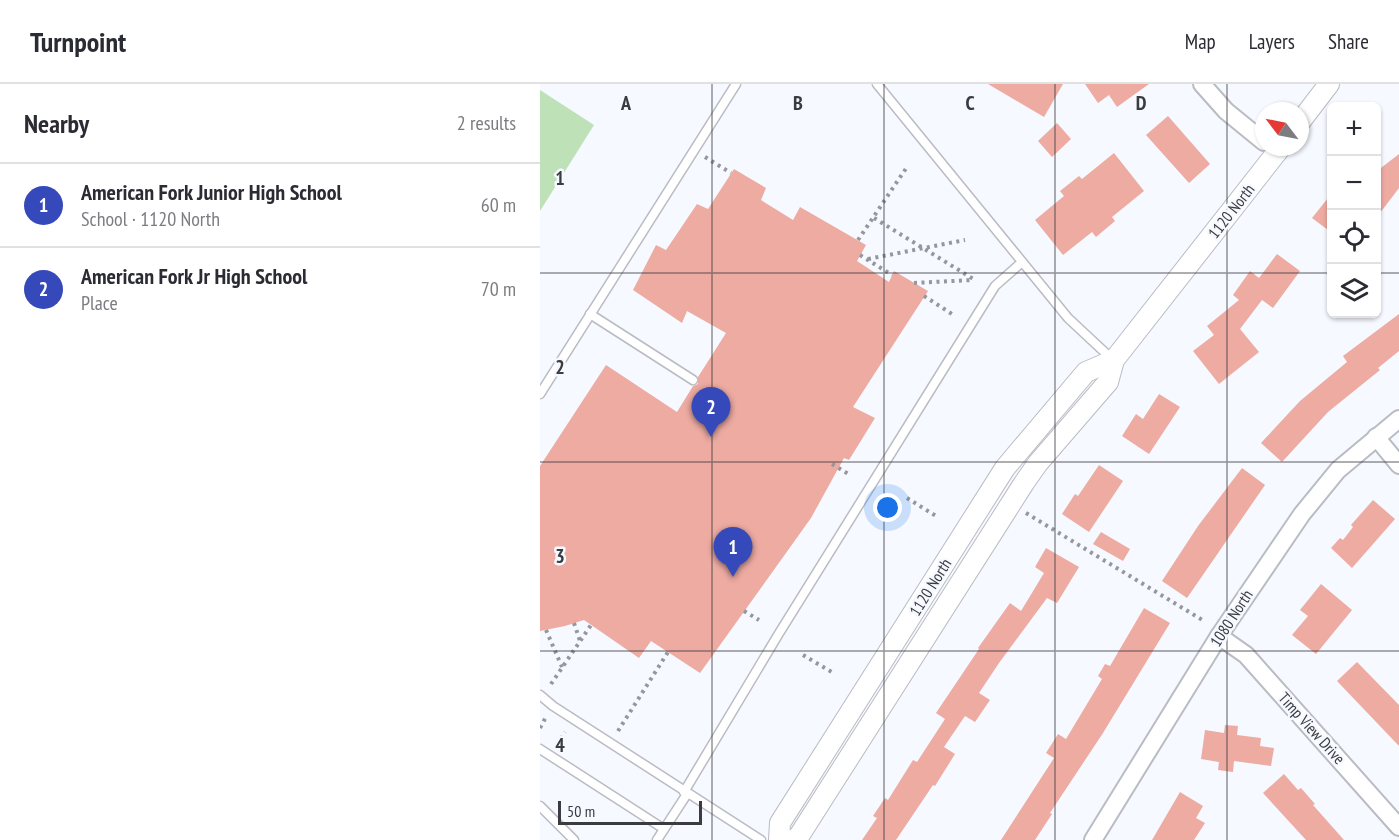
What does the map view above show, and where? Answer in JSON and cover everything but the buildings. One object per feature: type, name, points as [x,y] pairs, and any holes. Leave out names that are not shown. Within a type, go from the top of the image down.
[{"type":"street","points":[[1202,84],[1227,111],[1255,133]]},
{"type":"street","points":[[1309,110],[1329,84]]},
{"type":"street","name":"1120 North","points":[[793,840],[799,836],[1024,483],[1038,463],[1108,382],[1114,360],[1266,156]]},
{"type":"street","name":"1120 North","points":[[779,840],[780,823],[1005,468],[1086,372],[1114,360]]},
{"type":"street","name":"1080 North","points":[[1093,840],[1219,636],[1317,494],[1338,470],[1399,419]]},
{"type":"street","points":[[1376,437],[1399,465]]},
{"type":"street","name":"Timp View Drive","points":[[1219,636],[1246,655],[1399,827]]},
{"type":"lane","points":[[540,394],[736,84]]},
{"type":"lane","points":[[877,84],[1070,320],[1114,360]]},
{"type":"lane","points":[[657,840],[778,635],[995,286],[1023,262]]},
{"type":"lane","points":[[590,314],[693,380]]},
{"type":"lane","points":[[540,695],[760,840]]},
{"type":"lane","points":[[540,748],[664,829]]},
{"type":"lane","points":[[540,806],[574,840]]},
{"type":"path","points":[[705,156],[732,173]]},
{"type":"path","points":[[858,240],[907,167]]},
{"type":"path","points":[[874,218],[975,280],[914,283]]},
{"type":"path","points":[[868,259],[965,240]]},
{"type":"path","points":[[860,255],[892,274]]},
{"type":"path","points":[[924,296],[952,314]]},
{"type":"path","points":[[832,464],[850,475]]},
{"type":"path","points":[[907,498],[936,516]]},
{"type":"path","points":[[1020,510],[1204,621]]},
{"type":"path","points":[[744,611],[759,620]]},
{"type":"path","points":[[574,623],[580,641]]},
{"type":"path","points":[[551,684],[591,625]]},
{"type":"path","points":[[546,630],[562,668]]},
{"type":"path","points":[[618,731],[668,652]]},
{"type":"path","points":[[803,655],[835,674]]},
{"type":"path","points":[[540,716],[546,719],[540,728]]},
{"type":"path","points":[[555,726],[575,738]]},
{"type":"green space","points":[[540,90],[594,125],[540,211]]},
{"type":"place","name":"American Fork Jr High School","points":[[711,437]]},
{"type":"place","name":"American Fork Junior High School","points":[[733,577]]}]
